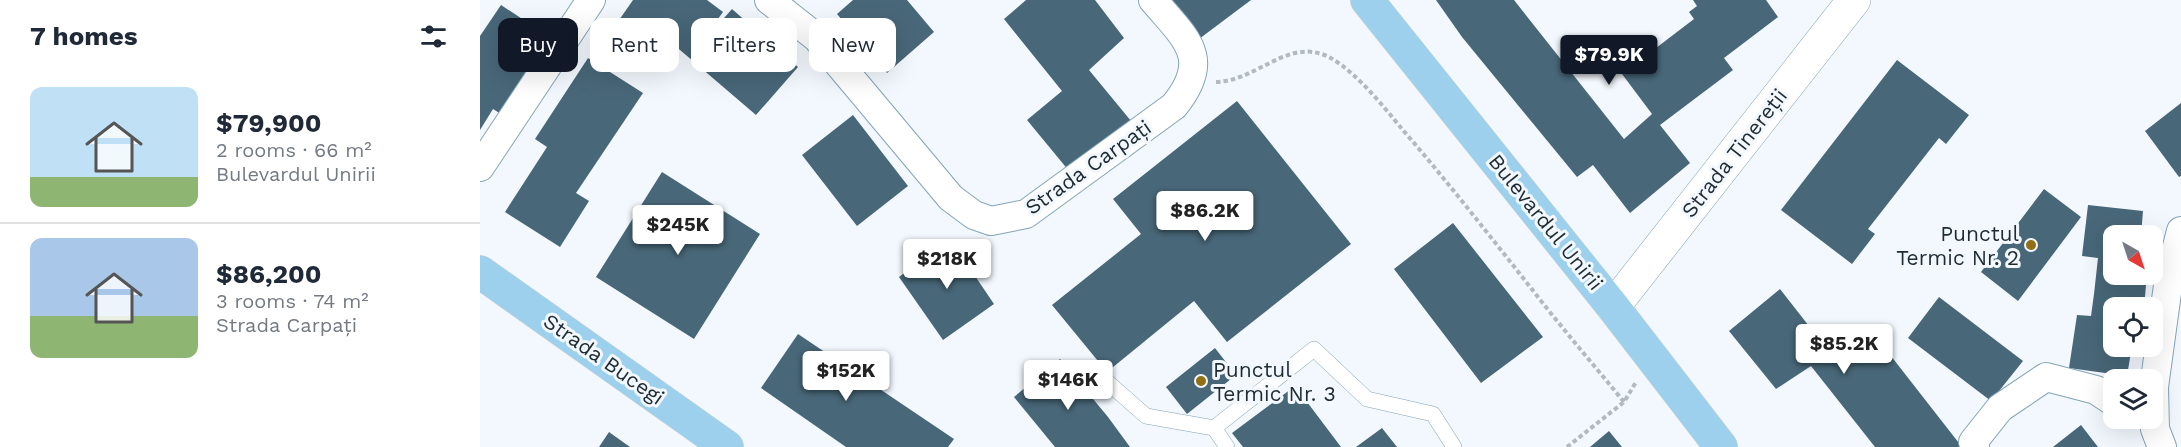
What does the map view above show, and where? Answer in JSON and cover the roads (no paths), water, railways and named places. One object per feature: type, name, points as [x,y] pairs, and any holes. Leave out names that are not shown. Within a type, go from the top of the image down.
[{"type":"main road","name":"Bulevardul Unirii","points":[[1367,0],[1652,356],[1721,447]]},
{"type":"main road","name":"Strada Bucegi","points":[[480,272],[727,447]]},
{"type":"street","points":[[480,167],[591,0]]},
{"type":"street","name":"Strada Carpați","points":[[769,0],[817,38],[951,198],[974,214],[991,221],[1026,214],[1174,106],[1187,90],[1193,74],[1192,52],[1180,32],[1153,0]]},
{"type":"street","name":"Strada Tinereții","points":[[1613,307],[1845,4]]},
{"type":"street","points":[[2152,431],[2154,387],[2169,278],[2181,231]]},
{"type":"street","points":[[1975,447],[1973,442],[2000,408],[2046,377],[2096,390],[2103,395]]},
{"type":"lane","points":[[1214,428],[1314,348],[1367,399],[1433,414],[1454,447]]},
{"type":"lane","points":[[1104,379],[1146,416],[1214,428],[1227,447]]},
{"type":"place","name":"Punctul Termic Nr. 2","points":[[2031,245]]},
{"type":"place","name":"Punctul Termic Nr. 3","points":[[1201,381]]}]
